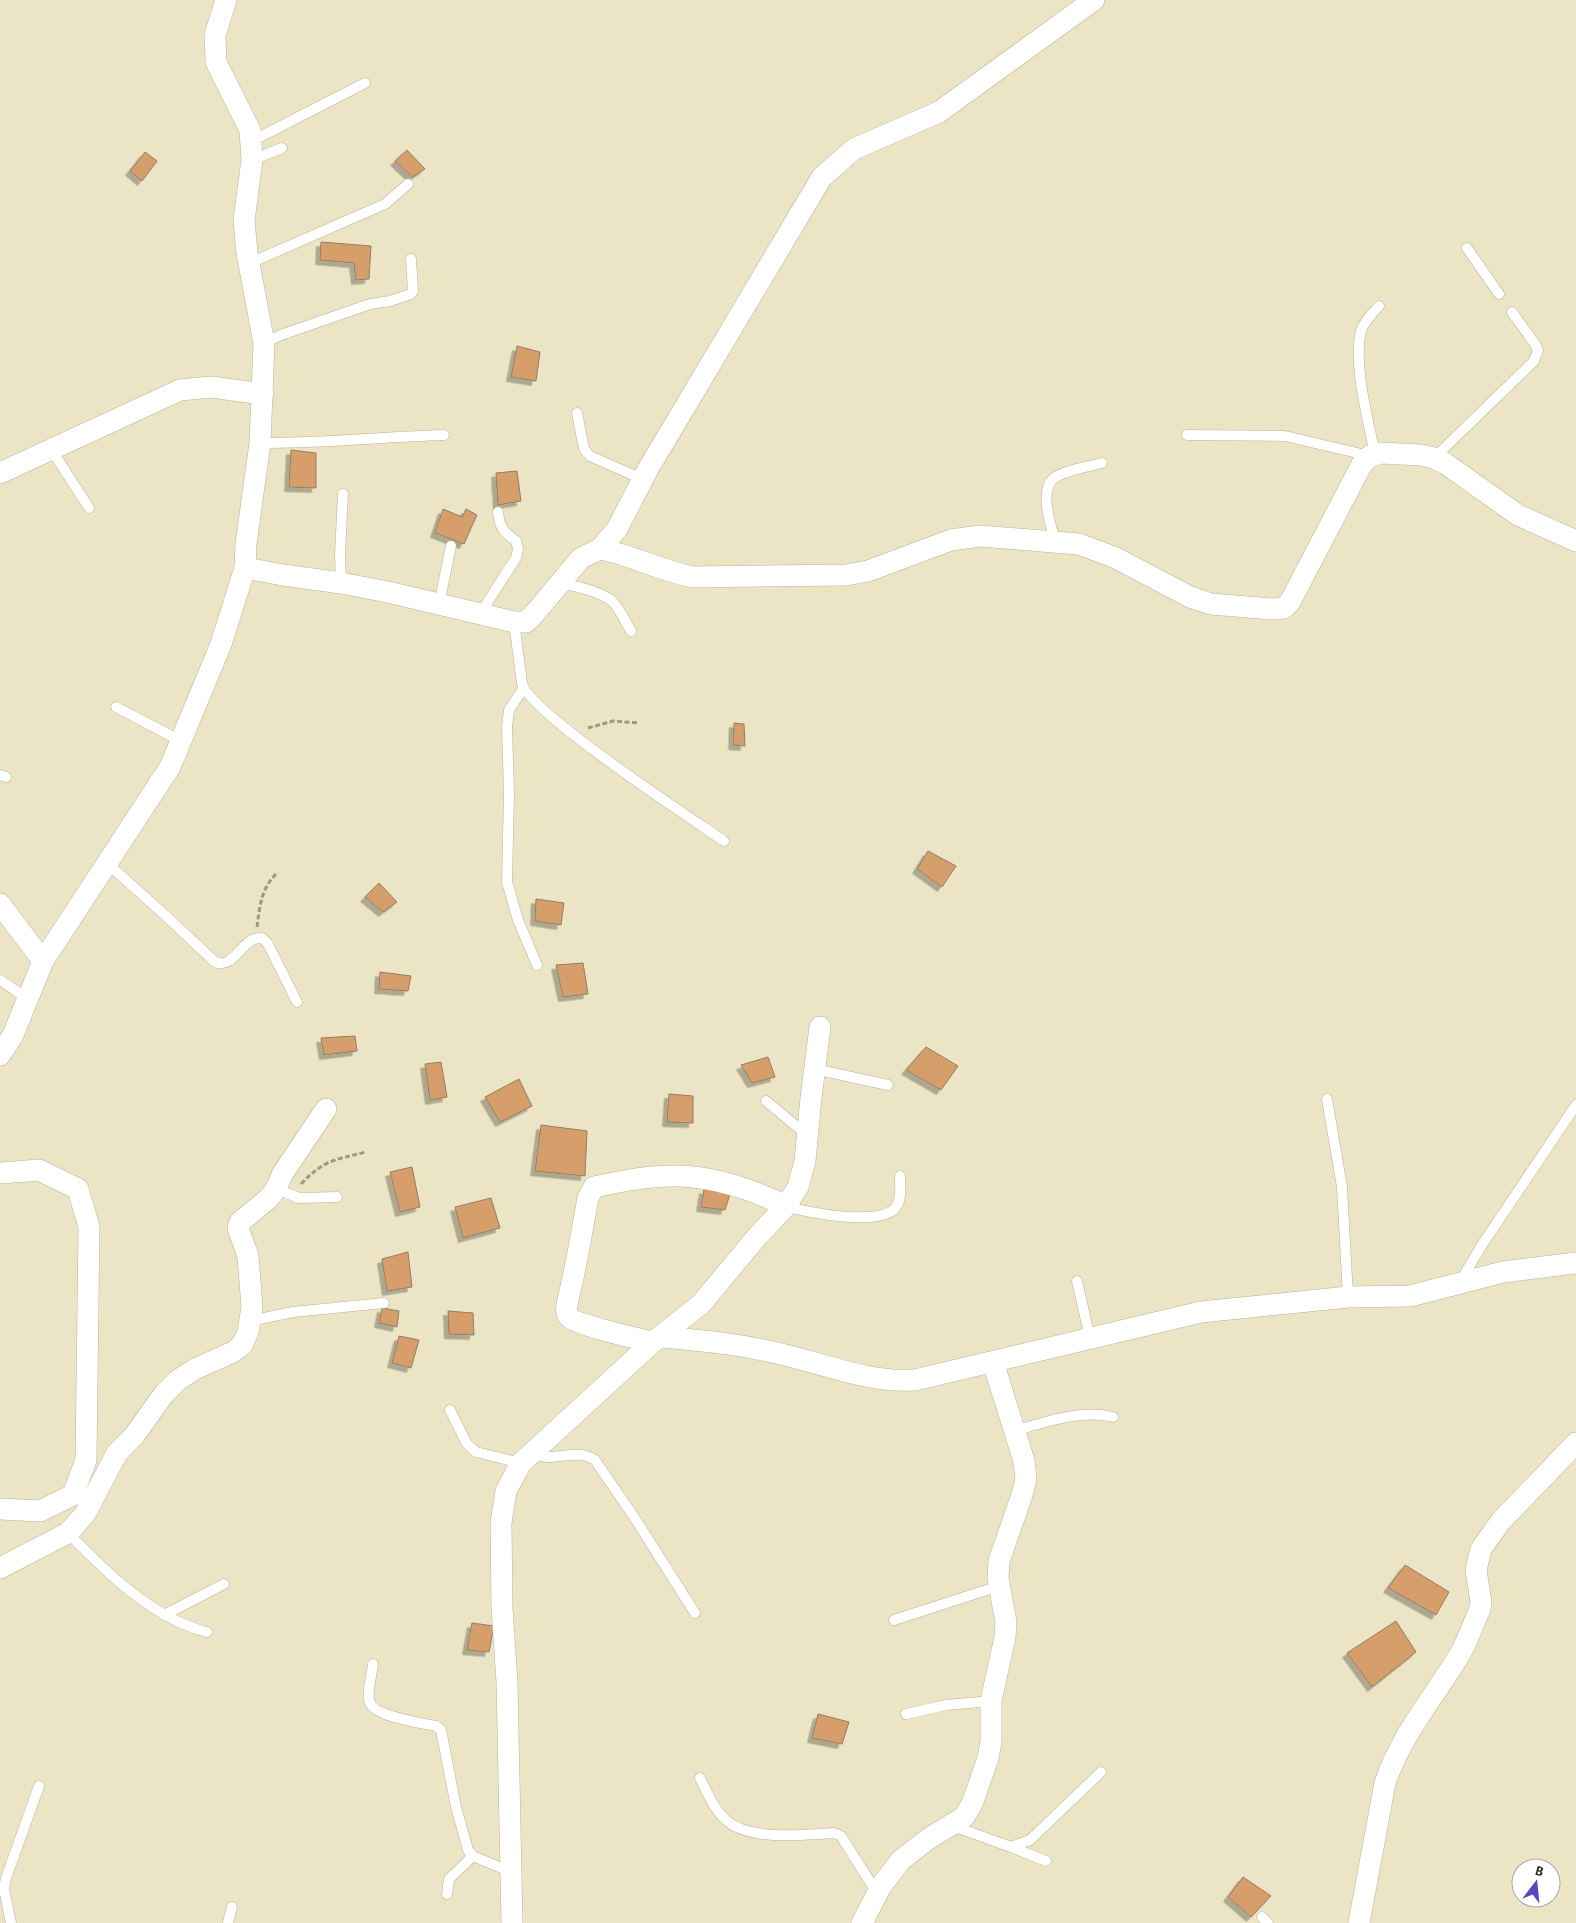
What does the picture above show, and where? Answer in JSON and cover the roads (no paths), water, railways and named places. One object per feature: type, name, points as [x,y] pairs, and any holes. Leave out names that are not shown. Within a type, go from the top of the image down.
[{"type":"street","points":[[0,1055],[13,1035],[44,961],[170,767],[221,644],[245,568],[246,544],[260,443],[264,343],[244,220],[252,150],[250,130],[216,62],[215,35],[226,0]]},
{"type":"street","points":[[245,568],[342,583],[514,622],[526,622],[581,558],[600,549],[617,529],[642,480],[822,176],[854,149],[939,112],[1094,0]]},
{"type":"street","points":[[0,473],[180,390],[211,387],[263,394]]},
{"type":"street","points":[[600,549],[674,574],[693,578],[846,575],[868,571],[951,540],[980,536],[1055,541],[1094,548],[1190,597],[1211,604],[1272,610],[1284,608],[1290,602],[1362,464],[1372,455],[1421,455],[1434,458],[1446,464],[1518,515],[1576,541]]},
{"type":"street","points":[[0,904],[44,961]]},
{"type":"street","points":[[512,1923],[507,1682],[502,1608],[500,1523],[506,1491],[526,1459],[657,1340],[701,1304],[756,1238],[786,1206],[798,1187],[805,1161],[820,1027]]},
{"type":"street","points":[[0,1568],[68,1533],[85,1514],[117,1453],[134,1436],[164,1394],[178,1380],[195,1369],[233,1352],[242,1345],[248,1332],[252,1307],[248,1256],[238,1228],[240,1222],[268,1199],[283,1192],[283,1173],[326,1109]]},
{"type":"street","points":[[0,1173],[39,1170],[78,1189],[89,1227],[86,1460],[74,1494],[40,1511],[0,1509]]},
{"type":"street","points":[[786,1206],[766,1196],[720,1182],[678,1176],[623,1181],[594,1187],[588,1198],[575,1275],[566,1308],[567,1315],[571,1319],[592,1326],[657,1340],[740,1345],[887,1381],[915,1380],[1202,1312],[1348,1297],[1410,1296],[1503,1272],[1576,1263]]},
{"type":"street","points":[[862,1923],[877,1893],[901,1860],[928,1838],[952,1826],[964,1817],[972,1804],[988,1758],[991,1742],[991,1701],[1005,1637],[1006,1622],[998,1578],[999,1561],[1026,1478],[1024,1461],[993,1362]]},
{"type":"street","points":[[1359,1923],[1385,1783],[1392,1761],[1461,1652],[1480,1609],[1481,1602],[1476,1570],[1481,1549],[1501,1521],[1576,1443]]},
{"type":"lane","points":[[252,150],[365,83]]},
{"type":"lane","points":[[252,150],[282,148]]},
{"type":"lane","points":[[250,263],[385,204],[408,184]]},
{"type":"lane","points":[[1467,248],[1499,294]]},
{"type":"lane","points":[[264,343],[281,335],[370,304],[390,301],[411,294],[413,291],[411,259]]},
{"type":"lane","points":[[1187,435],[1285,436],[1372,455],[1361,386],[1360,339],[1366,320],[1378,306]]},
{"type":"lane","points":[[1434,458],[1511,385],[1536,357],[1538,350],[1535,344],[1512,312]]},
{"type":"lane","points":[[577,413],[584,449],[590,456],[642,480]]},
{"type":"lane","points":[[260,443],[302,443],[376,437],[444,435]]},
{"type":"lane","points":[[51,449],[89,508]]},
{"type":"lane","points":[[1055,541],[1046,502],[1050,483],[1054,478],[1066,473],[1102,463]]},
{"type":"lane","points":[[342,583],[340,554],[343,494]]},
{"type":"lane","points":[[480,614],[516,558],[518,549],[516,541],[500,526],[498,512]]},
{"type":"lane","points":[[439,604],[451,546]]},
{"type":"lane","points":[[556,587],[566,585],[601,595],[613,602],[631,631]]},
{"type":"lane","points":[[514,622],[523,690],[570,733],[724,841]]},
{"type":"lane","points":[[523,690],[509,710],[506,728],[509,793],[507,882],[518,920],[537,965]]},
{"type":"lane","points":[[116,707],[181,741]]},
{"type":"lane","points":[[107,863],[215,962],[221,964],[228,962],[250,940],[262,938],[268,944],[298,1002]]},
{"type":"lane","points":[[0,980],[28,998]]},
{"type":"lane","points":[[814,1069],[888,1085]]},
{"type":"lane","points":[[1327,1099],[1342,1187],[1348,1297]]},
{"type":"lane","points":[[766,1101],[808,1136]]},
{"type":"lane","points":[[1460,1283],[1482,1246],[1576,1105]]},
{"type":"lane","points":[[786,1206],[802,1212],[876,1218],[886,1215],[896,1207],[900,1194],[900,1176]]},
{"type":"lane","points":[[283,1192],[300,1198],[337,1197]]},
{"type":"lane","points":[[1077,1281],[1090,1338]]},
{"type":"lane","points":[[250,1321],[293,1312],[384,1303]]},
{"type":"lane","points":[[450,1410],[467,1444],[476,1452],[526,1459],[581,1455],[590,1456],[595,1460],[639,1524],[695,1613]]},
{"type":"lane","points":[[1014,1431],[1052,1421],[1091,1414],[1113,1417]]},
{"type":"lane","points":[[68,1533],[120,1583],[164,1615],[188,1627],[207,1632]]},
{"type":"lane","points":[[164,1615],[224,1584]]},
{"type":"lane","points":[[894,1620],[999,1586]]},
{"type":"lane","points":[[374,1664],[368,1695],[369,1703],[385,1714],[436,1726],[441,1730],[456,1806],[468,1850],[473,1856],[511,1872]]},
{"type":"lane","points":[[906,1714],[946,1706],[991,1701]]},
{"type":"lane","points":[[1011,1846],[1030,1840],[1101,1772]]},
{"type":"lane","points":[[700,1778],[715,1808],[728,1822],[748,1831],[778,1836],[834,1833],[841,1836],[877,1893]]},
{"type":"lane","points":[[10,1923],[4,1889],[6,1878],[39,1786]]},
{"type":"lane","points":[[952,1826],[1011,1846],[1046,1861]]},
{"type":"lane","points":[[447,1894],[450,1879],[473,1856]]},
{"type":"lane","points":[[228,1923],[232,1907]]}]
